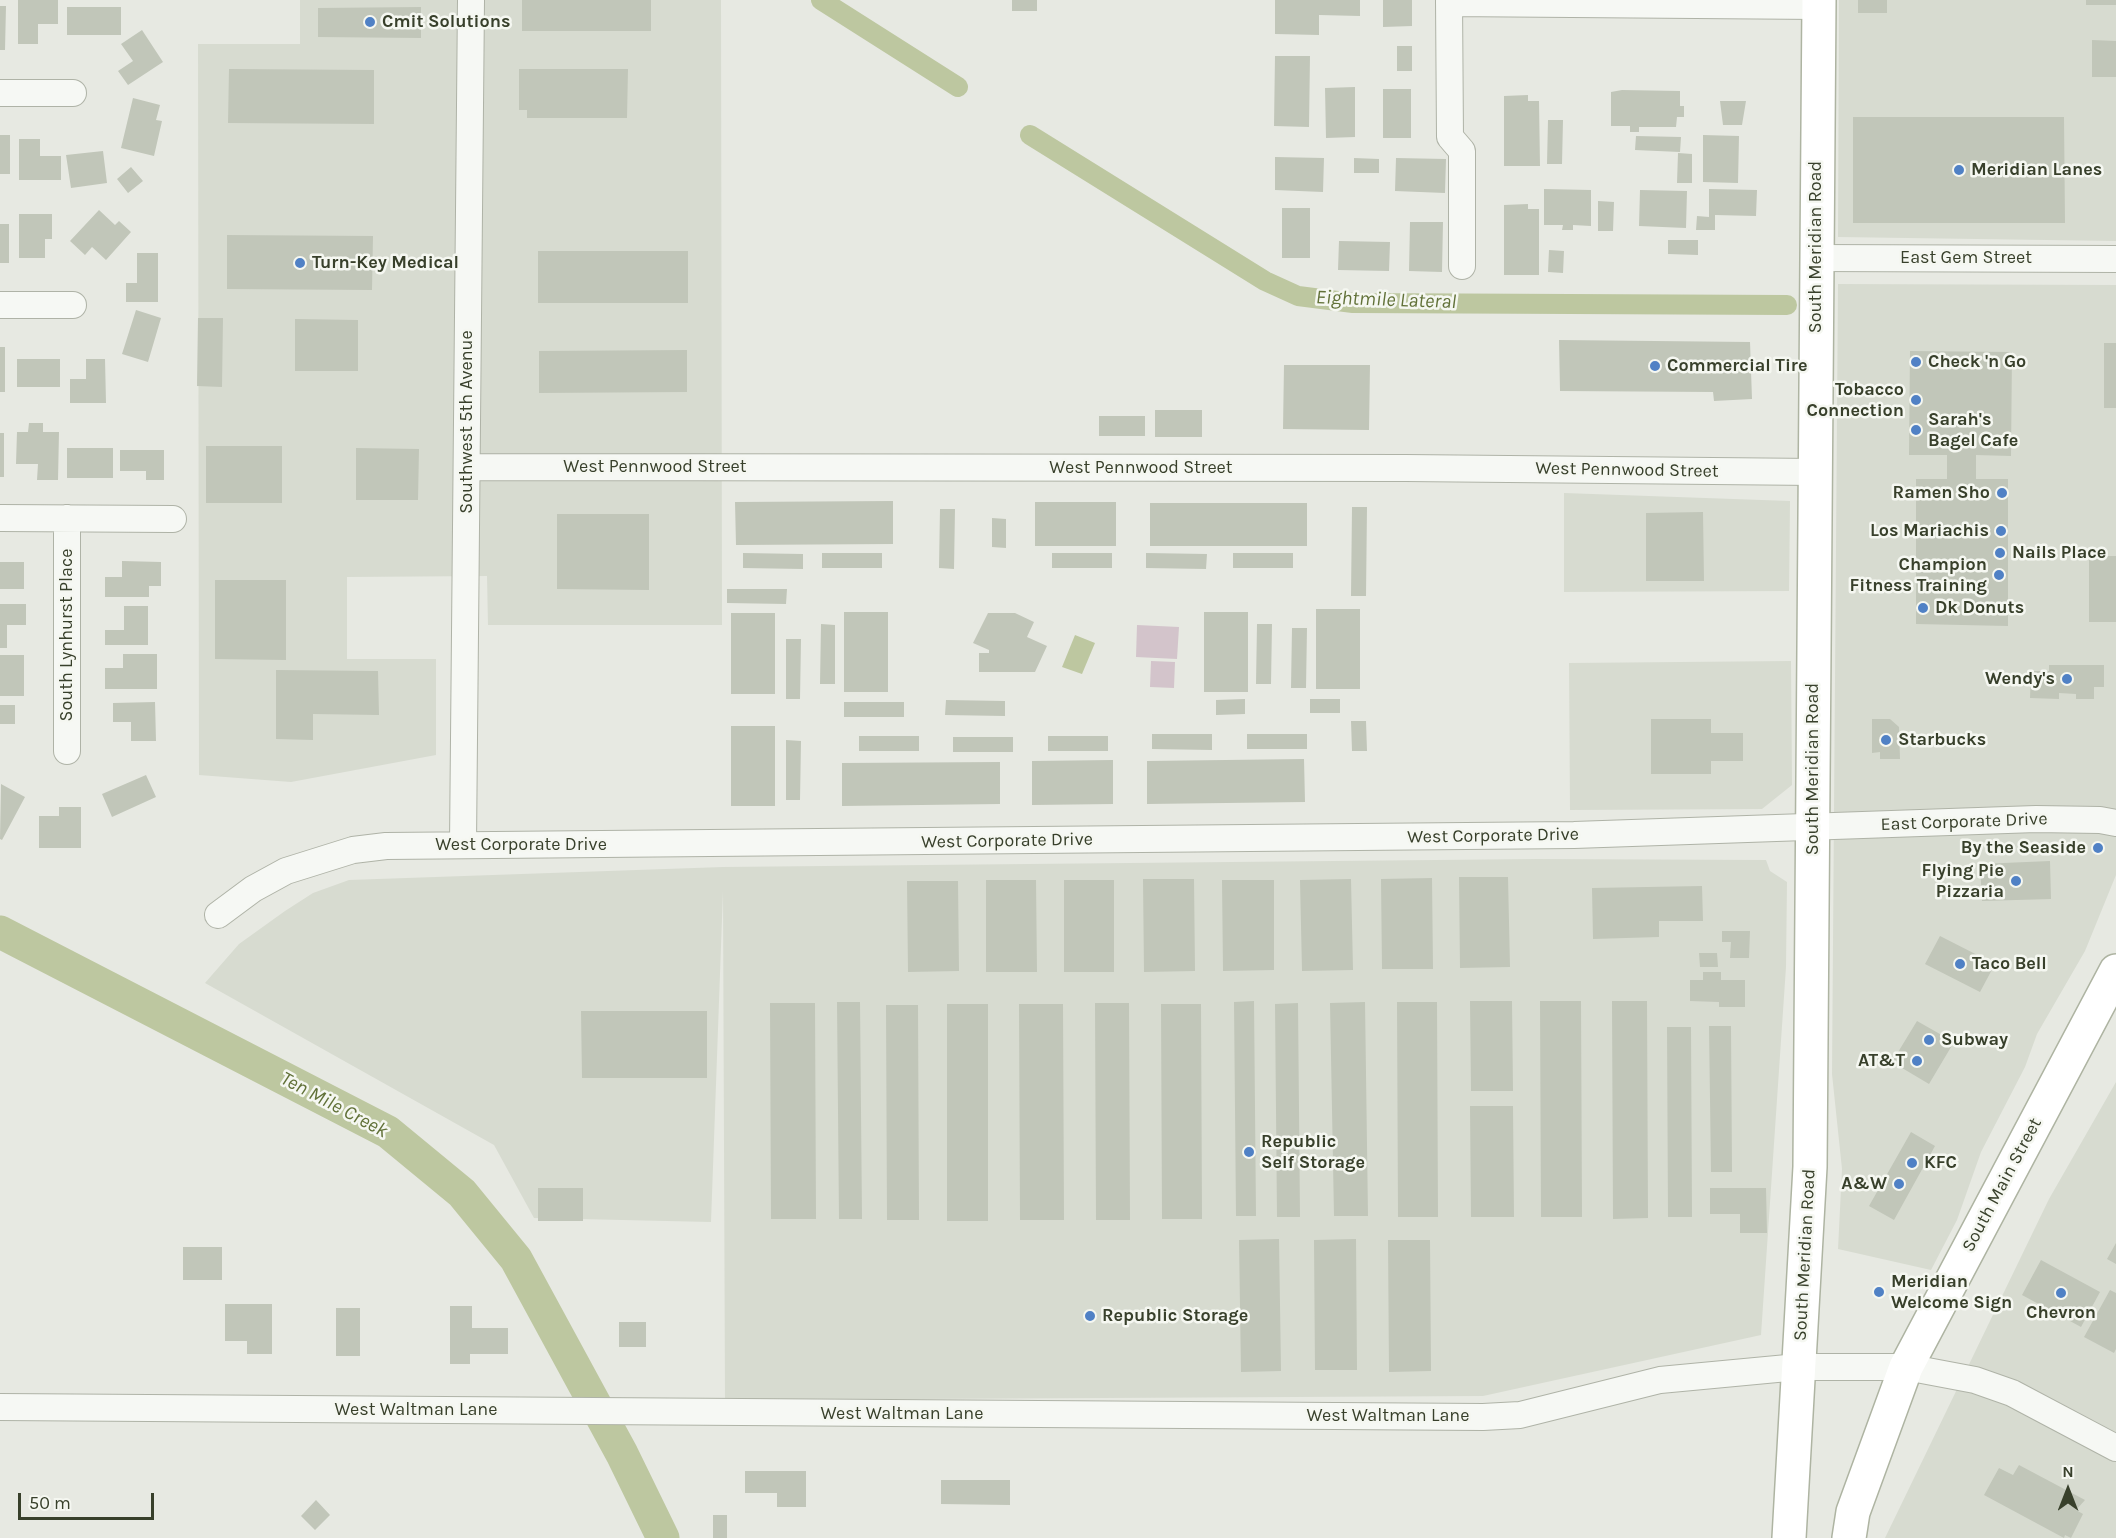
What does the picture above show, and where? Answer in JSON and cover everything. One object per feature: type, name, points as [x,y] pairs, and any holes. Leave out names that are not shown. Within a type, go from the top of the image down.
[{"type":"main road","name":"South Meridian Road","points":[[1789,1538],[1810,1167],[1815,258],[1819,3]]},
{"type":"main road","name":"South Main Street","points":[[1849,1538],[1853,1512],[1906,1367],[2116,971]]},
{"type":"main road","points":[[1798,1367],[1815,1458],[1810,1538]]},
{"type":"street","name":"Southwest 5th Avenue","points":[[463,844],[471,0]]},
{"type":"street","points":[[1462,266],[1462,151],[1449,137],[1449,1],[1819,3]]},
{"type":"street","points":[[0,93],[73,93]]},
{"type":"street","name":"East Gem Street","points":[[1815,258],[2116,259]]},
{"type":"street","points":[[0,305],[73,305]]},
{"type":"street","name":"West Pennwood Street","points":[[467,467],[1406,468],[1815,472]]},
{"type":"street","points":[[0,518],[173,519]]},
{"type":"street","name":"South Lynhurst Place","points":[[67,518],[68,751]]},
{"type":"street","name":"East Corporate Drive","points":[[1812,827],[2036,819],[2100,820],[2116,823]]},
{"type":"street","name":"West Corporate Drive","points":[[218,915],[253,889],[286,870],[353,850],[386,846],[714,845],[1574,835],[1812,827]]},
{"type":"street","name":"West Waltman Lane","points":[[0,1407],[1483,1417],[1520,1414],[1660,1380],[1798,1367],[1906,1367],[1975,1380],[2012,1393],[2116,1448]]},
{"type":"shaded area","points":[[300,0],[721,0],[722,625],[488,625],[487,576],[347,577],[347,659],[436,659],[436,755],[291,782],[199,775],[198,44],[300,44]]},
{"type":"shaded area","points":[[1839,0],[2116,0],[2116,241],[1838,237]]},
{"type":"shaded area","points":[[1838,284],[2116,285],[2116,875],[2085,951],[2037,1034],[2025,1067],[1981,1152],[1957,1220],[1931,1270],[1838,1249],[1842,1169],[1832,1074]]},
{"type":"shaded area","points":[[1564,493],[1790,501],[1789,591],[1564,592]]},
{"type":"shaded area","points":[[1137,625],[1179,627],[1177,659],[1136,657]]},
{"type":"shaded area","points":[[1075,635],[1095,643],[1082,674],[1062,667]]},
{"type":"shaded area","points":[[1151,661],[1175,662],[1174,688],[1150,687]]},
{"type":"shaded area","points":[[1791,661],[1792,785],[1762,809],[1570,810],[1569,663]]},
{"type":"shaded area","name":"Republic Self Storage","points":[[1537,859],[1766,860],[1770,871],[1787,882],[1786,967],[1761,1335],[1483,1396],[725,1400],[723,891],[711,1222],[534,1218],[494,1145],[205,983],[239,944],[285,911],[313,893],[349,880],[723,867]]},
{"type":"shaded area","points":[[2116,1082],[2116,1538],[1885,1538],[2049,1199]]},
{"type":"building","points":[[18,0],[58,0],[58,24],[38,24],[38,44],[18,44]]},
{"type":"building","points":[[522,0],[651,0],[651,31],[522,31]]},
{"type":"building","points":[[1012,0],[1037,0],[1037,11],[1012,11]]},
{"type":"building","points":[[1275,0],[1360,0],[1360,16],[1319,15],[1319,35],[1275,34]]},
{"type":"building","points":[[1383,0],[1412,0],[1412,26],[1383,27]]},
{"type":"building","points":[[1858,0],[1887,0],[1887,13],[1858,13]]},
{"type":"building","points":[[2086,0],[2116,0],[2116,5],[2086,5]]},
{"type":"building","points":[[0,6],[6,6],[5,50],[0,50]]},
{"type":"building","points":[[67,7],[121,7],[121,35],[67,35]]},
{"type":"building","name":"Cmit Solutions","points":[[421,7],[421,38],[318,37],[318,8]]},
{"type":"building","points":[[142,30],[163,62],[128,85],[118,71],[133,61],[121,44]]},
{"type":"building","points":[[2092,40],[2116,41],[2116,77],[2092,77]]},
{"type":"building","points":[[1397,46],[1412,46],[1412,71],[1397,71]]},
{"type":"building","points":[[1275,56],[1310,56],[1309,127],[1274,126]]},
{"type":"building","points":[[229,69],[374,70],[374,124],[228,123]]},
{"type":"building","points":[[519,69],[628,69],[627,118],[527,118],[527,110],[519,110]]},
{"type":"building","points":[[1355,87],[1355,137],[1326,138],[1325,88]]},
{"type":"building","points":[[1383,89],[1411,89],[1411,138],[1383,138]]},
{"type":"building","points":[[1622,90],[1680,91],[1680,106],[1684,106],[1684,117],[1677,117],[1676,127],[1639,127],[1639,132],[1630,132],[1630,126],[1611,126],[1611,92]]},
{"type":"building","points":[[1528,95],[1528,101],[1539,101],[1540,166],[1504,166],[1504,96]]},
{"type":"building","points":[[133,98],[160,105],[156,120],[162,121],[154,156],[121,148]]},
{"type":"building","points":[[1720,101],[1746,101],[1742,125],[1723,125]]},
{"type":"building","name":"Meridian Lanes","points":[[1853,117],[2064,117],[2065,223],[1853,223]]},
{"type":"building","points":[[1548,120],[1563,120],[1562,164],[1547,164]]},
{"type":"building","points":[[0,135],[10,135],[10,174],[0,174]]},
{"type":"building","points":[[1703,135],[1739,136],[1738,183],[1703,182]]},
{"type":"building","points":[[1636,136],[1681,137],[1680,152],[1635,150]]},
{"type":"building","points":[[19,139],[40,139],[40,156],[61,156],[61,180],[19,180]]},
{"type":"building","points":[[103,151],[107,183],[71,188],[66,155]]},
{"type":"building","points":[[1678,153],[1692,154],[1692,183],[1677,183]]},
{"type":"building","points":[[1275,157],[1324,158],[1323,192],[1275,190]]},
{"type":"building","points":[[1354,158],[1379,159],[1379,173],[1354,173]]},
{"type":"building","points":[[1396,158],[1446,159],[1445,193],[1395,191]]},
{"type":"building","points":[[131,167],[143,181],[128,193],[117,179]]},
{"type":"building","points":[[1544,189],[1591,190],[1591,226],[1573,225],[1573,230],[1562,230],[1563,225],[1544,225]]},
{"type":"building","points":[[1709,189],[1757,190],[1756,216],[1715,215],[1715,230],[1696,230],[1697,216],[1709,217]]},
{"type":"building","points":[[1640,190],[1687,191],[1686,228],[1639,226]]},
{"type":"building","points":[[1598,201],[1614,202],[1613,231],[1598,231]]},
{"type":"building","points":[[1528,204],[1528,209],[1539,209],[1539,275],[1504,275],[1504,205]]},
{"type":"building","points":[[1282,208],[1310,208],[1310,258],[1282,258]]},
{"type":"building","points":[[99,210],[115,225],[119,221],[131,232],[106,260],[92,247],[85,255],[70,241]]},
{"type":"building","points":[[19,214],[52,214],[52,239],[45,239],[45,258],[19,258]]},
{"type":"building","points":[[1410,222],[1443,222],[1442,272],[1409,271]]},
{"type":"building","points":[[0,224],[9,224],[9,263],[0,263]]},
{"type":"building","name":"Turn-Key Medical","points":[[227,235],[373,236],[372,290],[227,289]]},
{"type":"building","points":[[1668,240],[1698,240],[1698,255],[1668,254]]},
{"type":"building","points":[[1339,241],[1390,242],[1389,271],[1338,270]]},
{"type":"building","points":[[1549,250],[1564,251],[1563,273],[1548,272]]},
{"type":"building","points":[[538,251],[688,251],[688,303],[538,303]]},
{"type":"building","points":[[137,253],[158,253],[158,302],[126,302],[126,283],[137,283]]},
{"type":"building","points":[[136,310],[161,318],[148,362],[122,354]]},
{"type":"building","points":[[198,318],[223,318],[222,387],[197,386]]},
{"type":"building","points":[[295,319],[358,320],[358,371],[295,371]]},
{"type":"building","name":"Commercial Tire","points":[[1559,340],[1750,342],[1752,399],[1714,401],[1713,392],[1560,391]]},
{"type":"building","points":[[2104,343],[2116,343],[2116,408],[2104,408]]},
{"type":"building","points":[[0,347],[5,347],[5,392],[0,392]]},
{"type":"building","points":[[687,350],[687,392],[539,393],[539,351]]},
{"type":"building","points":[[1910,351],[2012,352],[2011,456],[1976,455],[1976,479],[2008,479],[2008,626],[1916,624],[1916,479],[1947,479],[1947,455],[1909,455]]},
{"type":"building","points":[[17,359],[60,359],[60,387],[17,387]]},
{"type":"building","points":[[86,359],[105,359],[106,403],[70,403],[70,379],[86,379]]},
{"type":"building","points":[[1284,365],[1370,365],[1369,430],[1283,429]]},
{"type":"building","points":[[1155,410],[1202,410],[1202,437],[1155,437]]},
{"type":"building","points":[[1099,416],[1145,416],[1145,436],[1099,436]]},
{"type":"building","points":[[29,423],[43,423],[43,432],[59,432],[58,480],[37,480],[38,464],[16,464],[17,432],[28,432]]},
{"type":"building","points":[[0,433],[4,433],[4,477],[0,477]]},
{"type":"building","points":[[206,446],[282,446],[282,503],[206,503]]},
{"type":"building","points":[[67,448],[113,448],[113,478],[67,478]]},
{"type":"building","points":[[356,448],[419,449],[418,500],[356,500]]},
{"type":"building","points":[[120,450],[164,450],[164,480],[146,480],[146,471],[120,471]]},
{"type":"building","points":[[893,501],[893,544],[736,545],[735,502]]},
{"type":"building","points":[[1035,502],[1116,502],[1116,546],[1035,546]]},
{"type":"building","points":[[1150,503],[1307,503],[1307,546],[1150,546]]},
{"type":"building","points":[[1352,507],[1367,507],[1366,596],[1351,596]]},
{"type":"building","points":[[940,509],[955,509],[954,569],[939,568]]},
{"type":"building","points":[[1703,512],[1704,581],[1646,581],[1646,513]]},
{"type":"building","points":[[557,514],[649,514],[649,590],[557,589]]},
{"type":"building","points":[[992,518],[1006,519],[1006,548],[992,547]]},
{"type":"building","points":[[743,553],[803,554],[803,569],[743,568]]},
{"type":"building","points":[[822,553],[882,553],[882,568],[822,568]]},
{"type":"building","points":[[1052,553],[1112,553],[1112,568],[1052,568]]},
{"type":"building","points":[[1146,553],[1207,554],[1206,569],[1146,568]]},
{"type":"building","points":[[1233,553],[1293,553],[1293,568],[1233,568]]},
{"type":"building","points":[[2089,556],[2116,556],[2116,622],[2089,622]]},
{"type":"building","points":[[122,561],[161,562],[161,586],[149,586],[149,597],[105,597],[105,577],[122,577]]},
{"type":"building","points":[[0,562],[24,562],[24,589],[0,589]]},
{"type":"building","points":[[215,580],[286,580],[286,660],[215,659]]},
{"type":"building","points":[[727,589],[787,589],[786,604],[727,603]]},
{"type":"building","points":[[0,604],[26,604],[26,625],[7,625],[7,648],[0,648]]},
{"type":"building","points":[[124,606],[148,606],[148,645],[105,645],[105,630],[124,630]]},
{"type":"building","points":[[1316,609],[1360,609],[1360,689],[1316,689]]},
{"type":"building","points":[[844,612],[888,612],[888,692],[844,692]]},
{"type":"building","points":[[1204,612],[1248,612],[1248,692],[1204,692]]},
{"type":"building","points":[[731,613],[775,613],[775,694],[731,694]]},
{"type":"building","points":[[988,613],[1015,613],[1034,622],[1027,637],[1047,646],[1035,672],[979,672],[979,653],[989,653],[989,650],[973,643]]},
{"type":"building","points":[[821,624],[835,625],[835,684],[820,684]]},
{"type":"building","points":[[1257,624],[1272,624],[1271,684],[1256,684]]},
{"type":"building","points":[[1292,628],[1307,628],[1306,688],[1291,688]]},
{"type":"building","points":[[786,639],[801,639],[800,699],[786,699]]},
{"type":"building","points":[[123,654],[157,654],[157,689],[105,689],[105,668],[123,668]]},
{"type":"building","points":[[0,655],[24,655],[24,696],[0,696]]},
{"type":"building","name":"Wendy's","points":[[2049,665],[2104,665],[2104,687],[2094,687],[2094,699],[2076,699],[2076,694],[2059,693],[2059,699],[2030,698],[2031,671],[2049,671]]},
{"type":"building","points":[[276,670],[378,671],[379,715],[313,714],[313,740],[276,739]]},
{"type":"building","points":[[1245,699],[1245,714],[1216,715],[1216,700]]},
{"type":"building","points":[[1310,699],[1340,699],[1340,713],[1310,713]]},
{"type":"building","points":[[946,700],[1005,701],[1005,716],[945,715]]},
{"type":"building","points":[[155,702],[156,741],[131,741],[131,722],[113,722],[113,703]]},
{"type":"building","points":[[844,702],[904,702],[904,717],[844,717]]},
{"type":"building","points":[[0,705],[15,705],[15,724],[0,724]]},
{"type":"building","points":[[1651,719],[1711,719],[1711,733],[1743,733],[1743,761],[1711,761],[1711,774],[1651,774]]},
{"type":"building","name":"Starbucks","points":[[1872,719],[1890,719],[1899,727],[1900,759],[1880,759],[1880,752],[1872,753]]},
{"type":"building","points":[[1351,721],[1366,721],[1367,751],[1352,751]]},
{"type":"building","points":[[731,726],[775,726],[775,806],[731,806]]},
{"type":"building","points":[[1152,734],[1212,734],[1212,750],[1152,749]]},
{"type":"building","points":[[1247,734],[1307,734],[1307,749],[1247,749]]},
{"type":"building","points":[[859,736],[919,736],[919,751],[859,751]]},
{"type":"building","points":[[1048,736],[1108,736],[1108,751],[1048,751]]},
{"type":"building","points":[[953,737],[1013,737],[1013,752],[953,752]]},
{"type":"building","points":[[786,740],[801,741],[800,800],[786,800]]},
{"type":"building","points":[[1304,759],[1305,802],[1147,804],[1147,761]]},
{"type":"building","points":[[1113,760],[1113,804],[1032,805],[1032,761]]},
{"type":"building","points":[[1000,762],[1000,804],[842,806],[842,763]]},
{"type":"building","points":[[146,775],[156,797],[112,817],[102,794]]},
{"type":"building","points":[[1,784],[25,797],[2,840],[0,839]]},
{"type":"building","points":[[59,807],[81,807],[81,848],[39,848],[39,816],[59,816]]},
{"type":"building","name":"Flying Pie Pizzaria","points":[[2050,861],[2051,899],[1982,901],[1980,864]]},
{"type":"building","points":[[1459,877],[1508,877],[1510,967],[1460,968]]},
{"type":"building","points":[[1432,878],[1433,969],[1382,969],[1381,879]]},
{"type":"building","points":[[1143,879],[1194,879],[1195,971],[1144,972]]},
{"type":"building","points":[[1351,879],[1353,970],[1302,971],[1300,880]]},
{"type":"building","points":[[986,880],[1036,880],[1037,972],[986,972]]},
{"type":"building","points":[[1064,880],[1114,880],[1114,972],[1064,972]]},
{"type":"building","points":[[1222,880],[1274,880],[1274,970],[1223,971]]},
{"type":"building","points":[[907,881],[958,881],[959,971],[908,972]]},
{"type":"building","points":[[1702,886],[1703,921],[1659,921],[1659,937],[1593,939],[1592,888]]},
{"type":"building","points":[[1722,931],[1750,931],[1749,958],[1730,958],[1731,942],[1722,942]]},
{"type":"building","name":"Taco Bell","points":[[1940,936],[1995,964],[1980,992],[1925,964]]},
{"type":"building","points":[[1699,953],[1717,953],[1718,967],[1700,967]]},
{"type":"building","points":[[1703,972],[1721,972],[1721,980],[1745,980],[1745,1007],[1719,1007],[1719,1002],[1690,1001],[1690,980],[1703,980]]},
{"type":"building","points":[[1254,1001],[1256,1216],[1236,1216],[1234,1002]]},
{"type":"building","points":[[1470,1001],[1512,1001],[1513,1091],[1471,1091]]},
{"type":"building","points":[[1540,1001],[1581,1001],[1582,1217],[1541,1217]]},
{"type":"building","points":[[1612,1001],[1647,1001],[1648,1218],[1613,1219]]},
{"type":"building","points":[[837,1002],[860,1002],[862,1219],[839,1219]]},
{"type":"building","points":[[1365,1002],[1368,1216],[1334,1216],[1330,1003]]},
{"type":"building","points":[[1397,1002],[1437,1002],[1438,1217],[1398,1217]]},
{"type":"building","points":[[770,1003],[815,1003],[816,1219],[771,1219]]},
{"type":"building","points":[[1095,1003],[1129,1003],[1130,1220],[1096,1220]]},
{"type":"building","points":[[1298,1003],[1300,1217],[1277,1217],[1275,1004]]},
{"type":"building","points":[[947,1004],[988,1004],[988,1221],[947,1221]]},
{"type":"building","points":[[1019,1004],[1063,1004],[1064,1220],[1020,1220]]},
{"type":"building","points":[[1161,1004],[1201,1004],[1202,1219],[1162,1219]]},
{"type":"building","points":[[886,1005],[918,1005],[919,1220],[887,1220]]},
{"type":"building","points":[[581,1011],[707,1011],[707,1078],[582,1078]]},
{"type":"building","points":[[1917,1021],[1954,1042],[1929,1084],[1892,1062]]},
{"type":"building","points":[[1709,1026],[1731,1026],[1732,1172],[1711,1172]]},
{"type":"building","points":[[1667,1027],[1691,1027],[1692,1217],[1668,1217]]},
{"type":"building","points":[[1470,1106],[1513,1106],[1514,1217],[1471,1217]]},
{"type":"building","points":[[1911,1132],[1935,1146],[1894,1220],[1869,1206]]},
{"type":"building","points":[[538,1188],[583,1188],[583,1221],[538,1221]]},
{"type":"building","points":[[1710,1188],[1766,1188],[1767,1233],[1740,1233],[1740,1214],[1710,1214]]},
{"type":"building","points":[[1279,1239],[1281,1371],[1241,1372],[1239,1240]]},
{"type":"building","points":[[1356,1239],[1357,1370],[1315,1370],[1314,1240]]},
{"type":"building","points":[[1388,1240],[1430,1240],[1431,1371],[1389,1372]]},
{"type":"building","points":[[2116,1243],[2116,1264],[2107,1259]]},
{"type":"building","points":[[183,1247],[222,1247],[222,1280],[183,1280]]},
{"type":"building","name":"Chevron","points":[[2041,1260],[2100,1292],[2081,1327],[2022,1295]]},
{"type":"building","points":[[2110,1290],[2116,1293],[2116,1349],[2114,1353],[2084,1337]]},
{"type":"building","points":[[225,1304],[272,1304],[272,1354],[247,1354],[247,1341],[225,1341]]},
{"type":"building","points":[[450,1306],[472,1306],[472,1328],[508,1328],[508,1354],[470,1354],[470,1364],[450,1364]]},
{"type":"building","points":[[336,1308],[360,1308],[360,1356],[336,1356]]},
{"type":"building","points":[[619,1322],[646,1322],[646,1347],[619,1347]]},
{"type":"building","points":[[2019,1465],[2085,1500],[2076,1510],[2083,1514],[2071,1538],[2065,1535],[2064,1538],[1984,1495],[1999,1468],[2013,1475]]},
{"type":"building","points":[[745,1471],[806,1471],[806,1507],[777,1507],[777,1493],[745,1493]]},
{"type":"building","points":[[941,1480],[1010,1480],[1010,1505],[941,1504]]},
{"type":"building","points":[[316,1500],[330,1515],[315,1530],[301,1516]]},
{"type":"building","points":[[713,1515],[727,1515],[727,1538],[713,1538]]},
{"type":"waterway","name":"Eightmile Lateral","points":[[821,0],[958,87]]},
{"type":"waterway","name":"Eightmile Lateral","points":[[1030,135],[1265,281],[1298,296],[1353,303],[1787,305]]},
{"type":"waterway","name":"Ten Mile Creek","points":[[0,932],[388,1132],[462,1193],[516,1259],[622,1454],[663,1538]]},
{"type":"place","name":"Cmit Solutions","points":[[370,22]]},
{"type":"place","name":"Meridian Lanes","points":[[1959,170]]},
{"type":"place","name":"Turn-Key Medical","points":[[300,263]]},
{"type":"place","name":"Check 'n Go","points":[[1916,362]]},
{"type":"place","name":"Commercial Tire","points":[[1655,366]]},
{"type":"place","name":"Tobacco Connection","points":[[1916,400]]},
{"type":"place","name":"Sarah's Bagel Cafe","points":[[1916,430]]},
{"type":"place","name":"Ramen Sho","points":[[2002,493]]},
{"type":"place","name":"Los Mariachis","points":[[2001,531]]},
{"type":"place","name":"Nails Place","points":[[2000,553]]},
{"type":"place","name":"Champion Fitness Training","points":[[1999,575]]},
{"type":"place","name":"Dk Donuts","points":[[1923,608]]},
{"type":"place","name":"Wendy's","points":[[2067,679]]},
{"type":"place","name":"Starbucks","points":[[1886,740]]},
{"type":"place","name":"By the Seaside","points":[[2098,848]]},
{"type":"place","name":"Flying Pie Pizzaria","points":[[2016,881]]},
{"type":"place","name":"Taco Bell","points":[[1960,964]]},
{"type":"place","name":"Subway","points":[[1929,1040]]},
{"type":"place","name":"AT&T","points":[[1917,1061]]},
{"type":"place","name":"Republic Self Storage","points":[[1249,1152]]},
{"type":"place","name":"KFC","points":[[1912,1163]]},
{"type":"place","name":"A&W","points":[[1899,1184]]},
{"type":"place","name":"Meridian Welcome Sign","points":[[1879,1292]]},
{"type":"place","name":"Chevron","points":[[2061,1293]]},
{"type":"place","name":"Republic Storage","points":[[1090,1316]]}]
